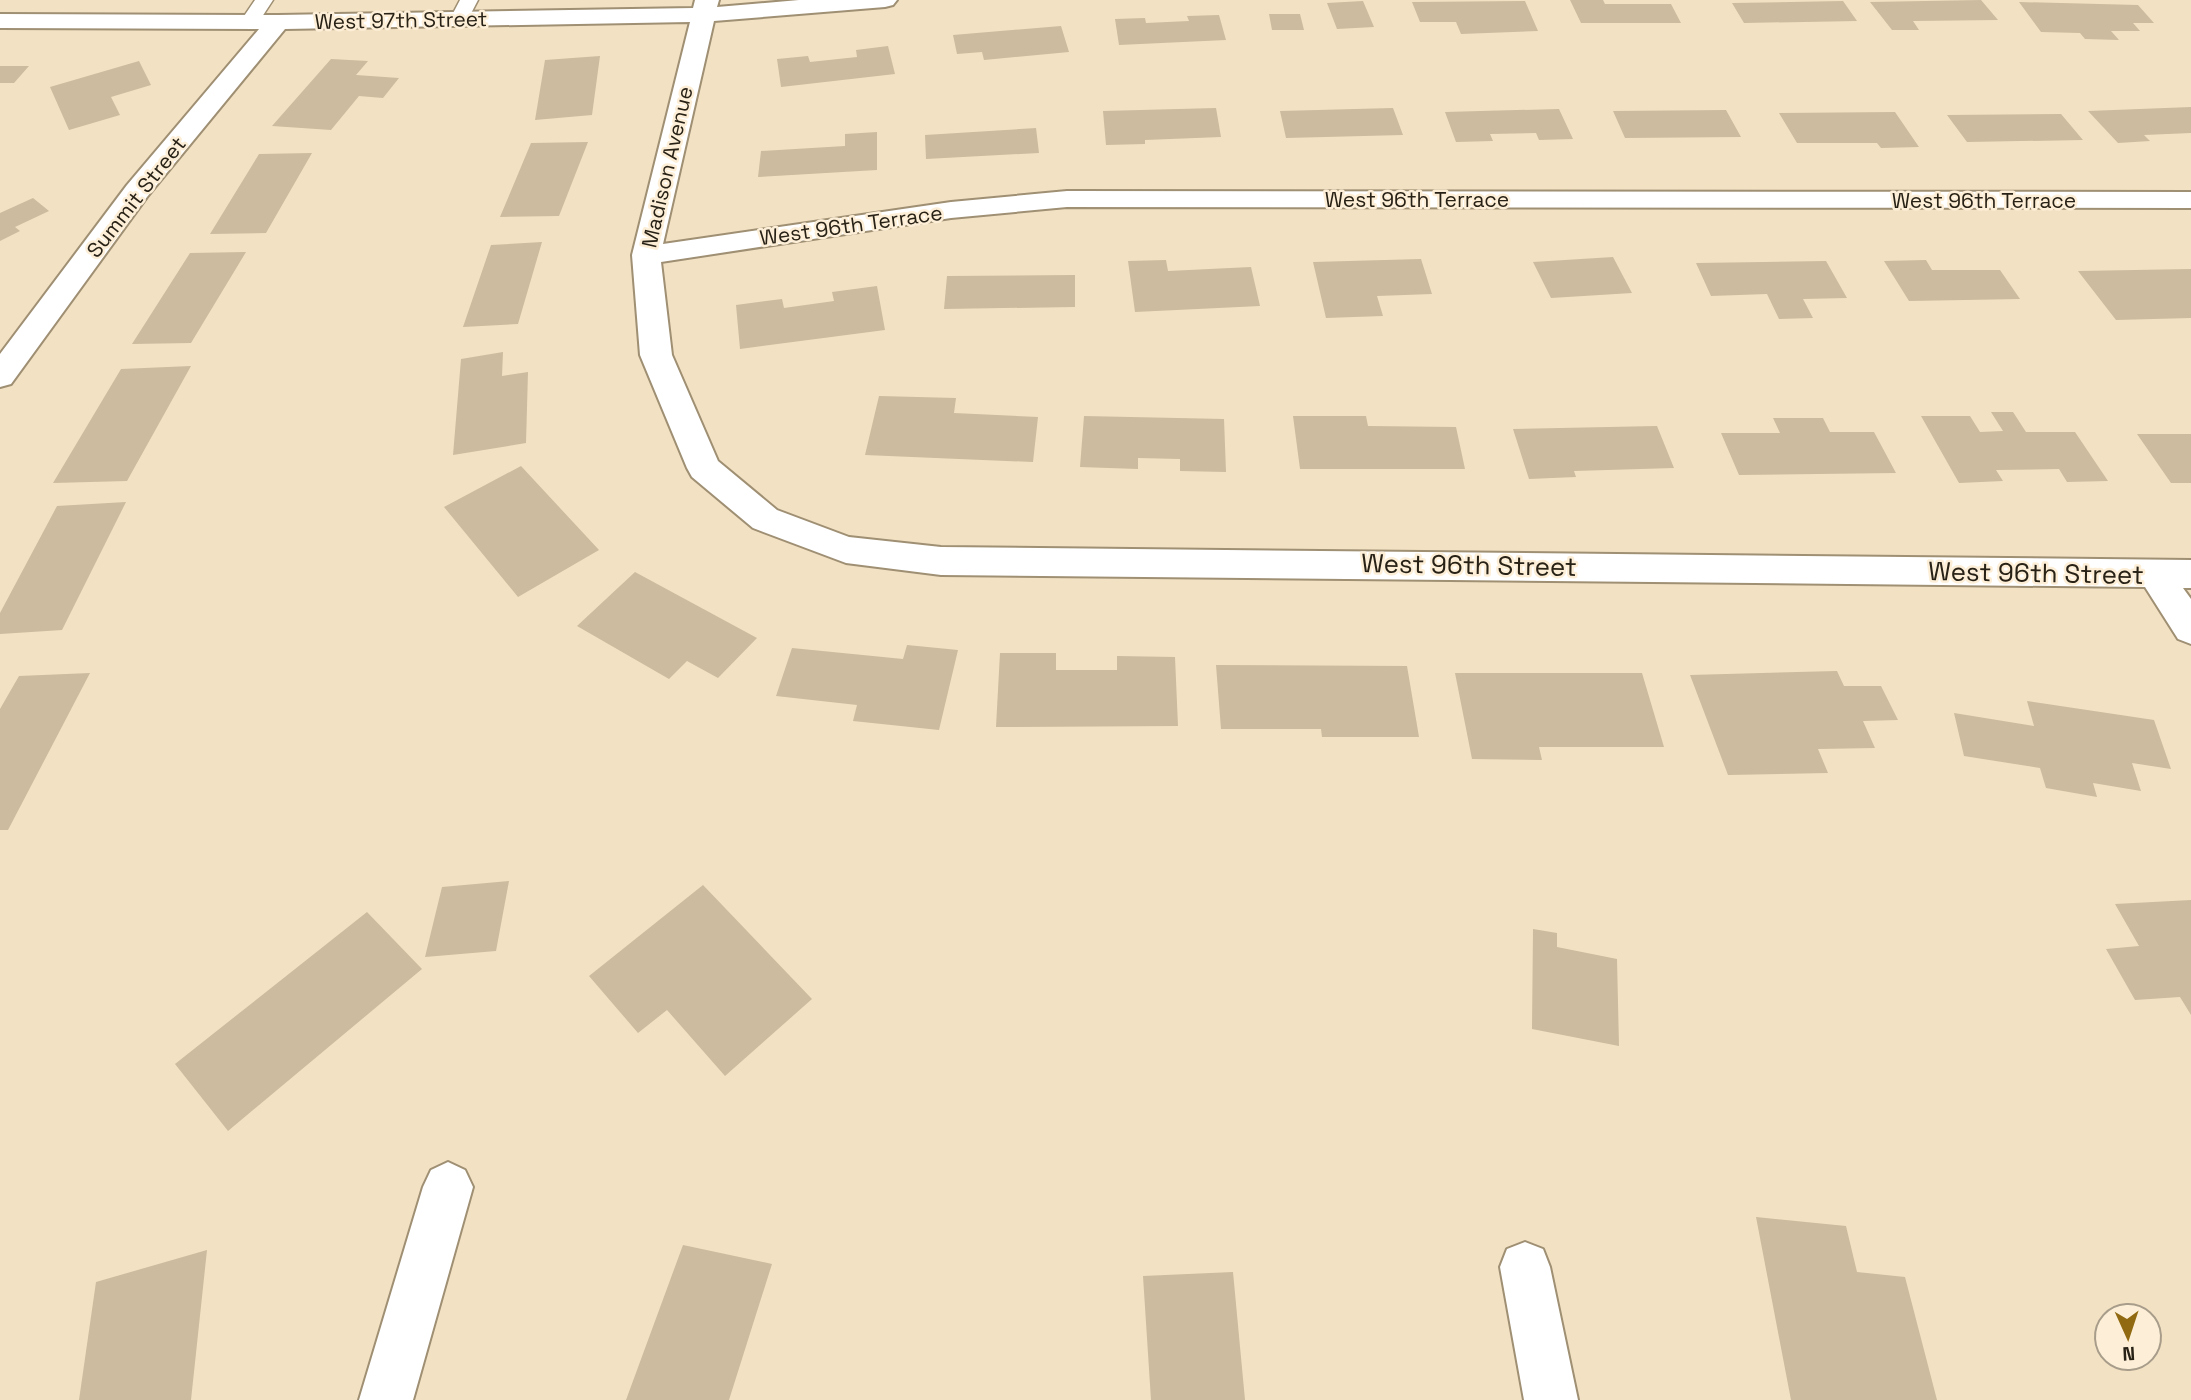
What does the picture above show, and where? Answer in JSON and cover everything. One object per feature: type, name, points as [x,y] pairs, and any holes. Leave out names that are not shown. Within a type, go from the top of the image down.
[{"type":"street","name":"West 97th Street","points":[[0,21],[249,22],[271,11],[704,7],[885,0]]},
{"type":"street","name":"Madison Avenue","points":[[704,7],[646,255],[656,355],[704,468],[756,512]]},
{"type":"street","name":"Summit Street","points":[[5,363],[271,11]]},
{"type":"street","name":"West 96th Terrace","points":[[646,255],[951,210],[1067,199],[2191,200]]},
{"type":"street","name":"West 96th Street","points":[[756,512],[765,519],[846,550],[941,561],[2191,575]]},
{"type":"street","points":[[2155,574],[2191,629]]},
{"type":"street","points":[[386,1400],[448,1187]]},
{"type":"street","points":[[1525,1267],[1551,1400]]},
{"type":"building","points":[[1570,0],[1603,0],[1605,4],[1671,4],[1681,23],[1581,23]]},
{"type":"building","points":[[1981,0],[1998,20],[1913,21],[1919,30],[1892,30],[1870,2]]},
{"type":"building","points":[[1363,1],[1374,27],[1337,29],[1327,3]]},
{"type":"building","points":[[1525,1],[1538,31],[1461,34],[1456,22],[1420,22],[1412,2]]},
{"type":"building","points":[[1843,1],[1857,21],[1744,23],[1732,3]]},
{"type":"building","points":[[2019,2],[2138,5],[2154,23],[2133,23],[2140,31],[2111,31],[2119,40],[2085,39],[2080,33],[2041,32]]},
{"type":"building","points":[[1269,14],[1300,14],[1304,30],[1272,30]]},
{"type":"building","points":[[1219,15],[1226,40],[1119,45],[1115,19],[1145,18],[1146,23],[1189,21],[1187,16]]},
{"type":"building","points":[[1061,26],[1069,52],[984,60],[982,52],[957,54],[953,35]]},
{"type":"building","points":[[888,46],[895,74],[781,87],[777,59],[808,56],[810,62],[857,57],[856,50]]},
{"type":"building","points":[[600,56],[592,115],[535,120],[545,60]]},
{"type":"building","points":[[331,59],[368,61],[356,75],[399,78],[383,98],[359,96],[331,130],[272,126]]},
{"type":"building","points":[[139,61],[151,85],[111,97],[120,115],[69,130],[50,87]]},
{"type":"building","points":[[0,66],[29,66],[14,83],[0,83]]},
{"type":"building","points":[[2191,107],[2191,133],[2144,135],[2150,141],[2118,143],[2088,111]]},
{"type":"building","points":[[1216,108],[1221,137],[1145,140],[1145,144],[1106,145],[1103,111]]},
{"type":"building","points":[[1393,108],[1403,135],[1286,138],[1280,111]]},
{"type":"building","points":[[1559,109],[1573,139],[1539,140],[1536,133],[1490,134],[1493,141],[1456,142],[1445,112]]},
{"type":"building","points":[[1726,110],[1741,137],[1625,138],[1613,111]]},
{"type":"building","points":[[1895,112],[1919,147],[1881,148],[1877,143],[1797,143],[1779,113]]},
{"type":"building","points":[[2061,114],[2083,140],[1967,142],[1947,115]]},
{"type":"building","points":[[1036,128],[1039,153],[926,159],[925,135]]},
{"type":"building","points":[[877,132],[877,170],[758,177],[761,151],[845,146],[845,134]]},
{"type":"building","points":[[588,142],[559,216],[500,217],[531,143]]},
{"type":"building","points":[[312,153],[266,233],[210,234],[259,154]]},
{"type":"building","points":[[33,198],[49,211],[15,227],[20,231],[0,241],[0,213]]},
{"type":"building","points":[[542,242],[518,324],[463,327],[491,245]]},
{"type":"building","points":[[246,252],[191,343],[132,344],[190,253]]},
{"type":"building","points":[[1613,257],[1632,293],[1551,298],[1533,262]]},
{"type":"building","points":[[1421,259],[1432,294],[1377,296],[1383,316],[1326,318],[1313,262]]},
{"type":"building","points":[[1166,260],[1168,271],[1251,267],[1260,306],[1135,312],[1128,261]]},
{"type":"building","points":[[1926,260],[1932,270],[2000,270],[2020,299],[1909,301],[1884,261]]},
{"type":"building","points":[[1826,261],[1847,298],[1803,299],[1813,318],[1779,319],[1767,294],[1711,296],[1696,263]]},
{"type":"building","points":[[2191,269],[2191,318],[2116,320],[2078,271]]},
{"type":"building","points":[[1075,275],[1075,307],[944,309],[947,276]]},
{"type":"building","points":[[877,286],[885,330],[740,349],[736,305],[782,299],[784,308],[834,301],[832,292]]},
{"type":"building","points":[[503,352],[502,376],[528,372],[526,443],[453,455],[461,359]]},
{"type":"building","points":[[191,366],[127,481],[53,483],[121,369]]},
{"type":"building","points":[[879,396],[956,398],[954,413],[1038,417],[1033,462],[865,455]]},
{"type":"building","points":[[1991,412],[2013,412],[2026,432],[2075,432],[2108,481],[2067,482],[2059,469],[1996,470],[2003,481],[1959,483],[1921,416],[1970,416],[1980,432],[2003,431]]},
{"type":"building","points":[[1084,416],[1224,419],[1226,472],[1180,471],[1180,459],[1138,458],[1138,469],[1080,467]]},
{"type":"building","points":[[1293,416],[1366,416],[1368,426],[1456,427],[1465,469],[1300,469]]},
{"type":"building","points":[[1773,418],[1823,418],[1830,432],[1874,432],[1896,473],[1739,475],[1721,433],[1780,433]]},
{"type":"building","points":[[1657,426],[1674,468],[1574,471],[1576,477],[1529,479],[1513,429]]},
{"type":"building","points":[[2137,434],[2191,434],[2191,483],[2171,483]]},
{"type":"building","points":[[521,466],[599,550],[518,597],[444,507]]},
{"type":"building","points":[[126,502],[62,630],[0,634],[0,613],[57,506]]},
{"type":"building","points":[[635,572],[757,638],[718,678],[687,661],[669,679],[577,626]]},
{"type":"building","points":[[907,645],[958,650],[939,730],[853,721],[857,705],[776,696],[792,648],[903,659]]},
{"type":"building","points":[[1000,653],[1056,653],[1056,670],[1117,670],[1117,656],[1175,657],[1178,726],[996,727]]},
{"type":"building","points":[[1216,665],[1407,666],[1419,737],[1322,737],[1321,729],[1221,729]]},
{"type":"building","points":[[1837,671],[1844,686],[1881,686],[1898,720],[1863,721],[1875,748],[1818,749],[1828,773],[1728,775],[1690,675]]},
{"type":"building","points":[[90,673],[8,830],[0,830],[0,709],[19,676]]},
{"type":"building","points":[[1455,673],[1642,673],[1664,747],[1539,747],[1542,760],[1472,759]]},
{"type":"building","points":[[2027,701],[2154,720],[2171,769],[2132,763],[2141,791],[2093,783],[2097,797],[2046,788],[2040,768],[1964,756],[1954,713],[2034,726]]},
{"type":"building","points":[[509,881],[496,951],[425,957],[442,887]]},
{"type":"building","points":[[703,885],[812,999],[725,1076],[667,1010],[638,1033],[589,976]]},
{"type":"building","points":[[2191,900],[2191,1015],[2180,997],[2135,1000],[2106,949],[2139,946],[2115,904]]},
{"type":"building","points":[[367,912],[422,969],[228,1131],[175,1064]]},
{"type":"building","points":[[1533,929],[1557,933],[1557,947],[1617,959],[1619,1046],[1532,1029]]},
{"type":"building","points":[[1756,1217],[1846,1226],[1857,1272],[1905,1277],[1937,1400],[1791,1400]]},
{"type":"building","points":[[683,1245],[772,1264],[729,1400],[626,1400]]},
{"type":"building","points":[[207,1250],[191,1400],[79,1400],[96,1282]]},
{"type":"building","points":[[1233,1272],[1245,1400],[1151,1400],[1143,1276]]}]
